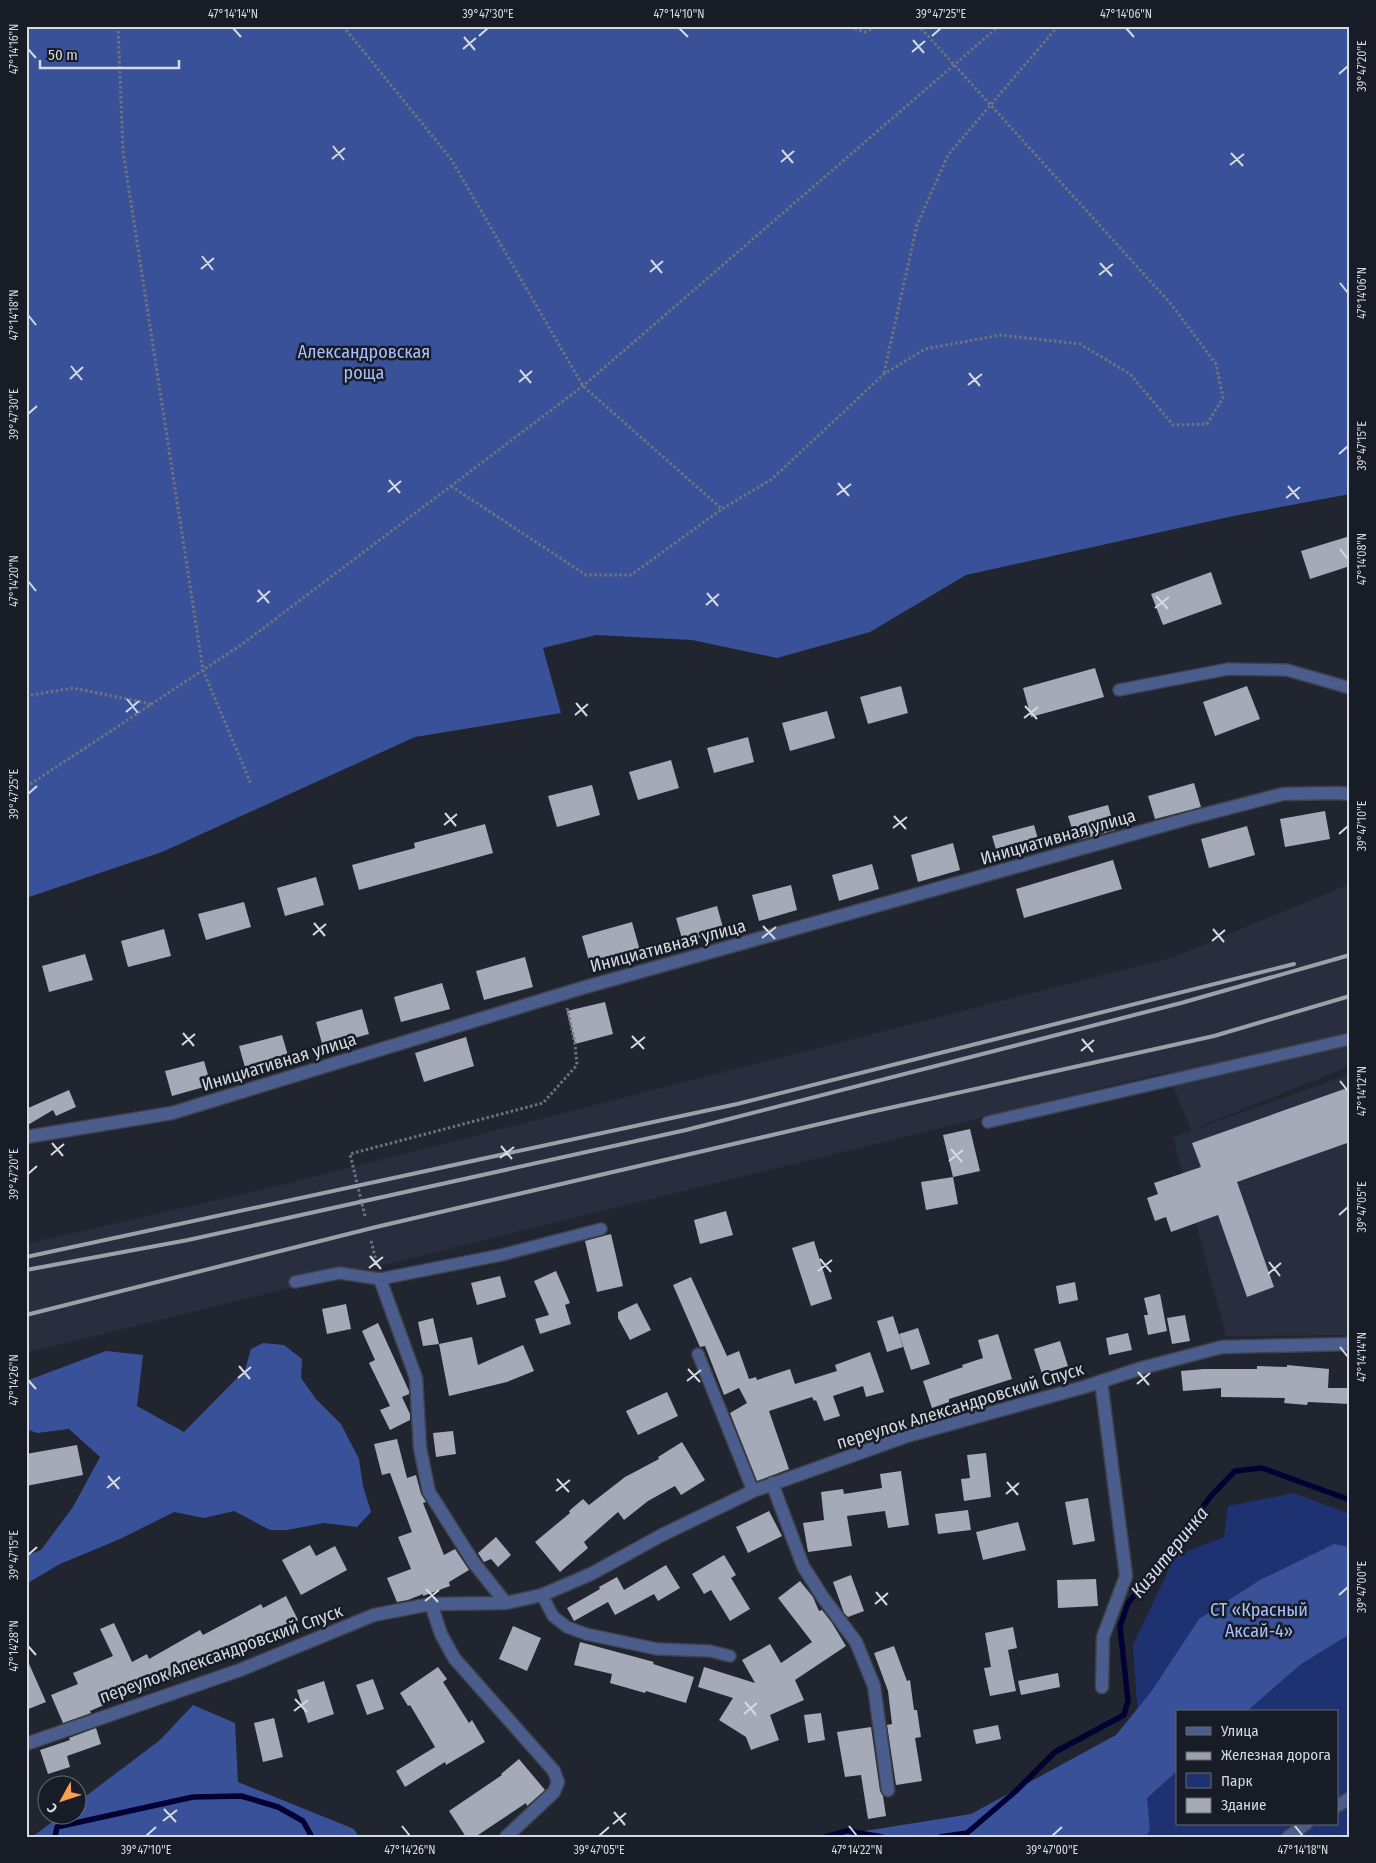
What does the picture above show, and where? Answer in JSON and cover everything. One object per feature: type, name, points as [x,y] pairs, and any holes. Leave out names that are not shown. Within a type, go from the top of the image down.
[{"type":"street","name":"Инициативная улица","points":[[26,1137],[172,1113],[567,992],[1190,818],[1283,794],[1350,794]]},
{"type":"street","points":[[380,1279],[416,1378],[420,1448],[429,1492],[474,1563],[506,1603]]},
{"type":"street","name":"переулок Александровский Спуск","points":[[26,1744],[240,1670],[374,1616],[431,1604],[506,1603],[542,1595],[590,1574],[662,1535],[753,1492],[907,1436],[1142,1368],[1222,1347],[1350,1344]]},
{"type":"street","name":"переулок Александровский Спуск","points":[[1101,1381],[1126,1576],[1103,1637],[1102,1687]]},
{"type":"street","points":[[772,1484],[803,1566],[822,1596],[856,1642],[874,1686],[888,1790]]},
{"type":"street","points":[[431,1604],[441,1634],[454,1658],[554,1771],[558,1782],[554,1792],[506,1837]]},
{"type":"street","points":[[1338,1805],[1350,1798]]},
{"type":"street","points":[[1288,1837],[1303,1826]]},
{"type":"lane","points":[[1119,690],[1228,669],[1287,670],[1350,688]]},
{"type":"lane","points":[[988,1122],[1350,1039]]},
{"type":"lane","points":[[295,1282],[339,1273],[380,1279],[501,1255],[601,1229]]},
{"type":"lane","points":[[698,1354],[753,1492]]},
{"type":"lane","points":[[542,1595],[553,1616],[567,1627],[586,1634],[657,1649],[710,1651],[730,1656]]},
{"type":"path","points":[[118,26],[123,151],[203,670],[251,784]]},
{"type":"path","points":[[343,26],[450,159],[583,386],[722,509]]},
{"type":"path","points":[[845,26],[866,32],[878,26]]},
{"type":"path","points":[[451,486],[586,575],[631,575],[722,509],[772,479],[884,374],[925,349],[1001,335],[1080,344],[1130,374],[1173,425],[1207,424],[1223,398],[1216,364],[1171,304],[919,26]]},
{"type":"path","points":[[26,787],[241,645],[583,386],[999,26]]},
{"type":"path","points":[[884,374],[917,225],[948,155],[1058,26]]},
{"type":"path","points":[[26,696],[73,688],[152,704]]},
{"type":"path","points":[[366,1216],[350,1154],[543,1103],[577,1065],[575,1044],[567,1011],[567,992]]},
{"type":"path","points":[[371,1241],[380,1279]]},
{"type":"shaded area","points":[[1350,884],[1350,1066],[1191,1130],[1167,1072],[26,1353],[26,1244],[282,1185],[1174,957]]},
{"type":"shaded area","points":[[1350,1074],[1350,1335],[1226,1336],[1173,1137]]},
{"type":"green space","name":"Александровская роща","points":[[26,26],[1350,26],[1350,494],[1238,515],[966,575],[870,632],[777,658],[692,640],[596,635],[543,648],[561,713],[415,737],[162,852],[26,898]]},
{"type":"green space","points":[[263,1343],[284,1345],[302,1359],[301,1378],[316,1399],[341,1424],[359,1459],[363,1486],[371,1512],[357,1527],[324,1523],[287,1530],[270,1530],[234,1511],[204,1518],[174,1512],[120,1539],[60,1564],[26,1584],[26,1556],[41,1550],[73,1507],[100,1457],[69,1429],[37,1433],[26,1429],[26,1381],[106,1351],[143,1355],[137,1406],[184,1432],[245,1370],[251,1349]]},
{"type":"green space","name":"СТ «Красный Аксай-4»","points":[[1294,1493],[1350,1514],[1350,1837],[1145,1837],[1150,1831],[1138,1720],[1133,1645],[1175,1556],[1224,1537],[1228,1506]]},
{"type":"green space","points":[[1334,1544],[1350,1547],[1350,1634],[1301,1664],[1248,1710],[1176,1710],[1176,1772],[1147,1798],[1150,1831],[1145,1837],[827,1837],[971,1814],[1116,1735],[1151,1692],[1199,1619],[1260,1580]]},
{"type":"green space","points":[[193,1705],[235,1723],[238,1782],[354,1829],[359,1837],[32,1837],[47,1826],[88,1826],[88,1794],[160,1740]]},
{"type":"building","points":[[1350,536],[1350,566],[1310,579],[1301,551]]},
{"type":"building","points":[[1211,572],[1222,604],[1163,625],[1151,594]]},
{"type":"building","points":[[1095,668],[1104,697],[1031,717],[1023,688]]},
{"type":"building","points":[[901,686],[908,713],[868,724],[860,697]]},
{"type":"building","points":[[1247,686],[1260,719],[1215,736],[1203,702]]},
{"type":"building","points":[[827,711],[835,738],[790,751],[782,723]]},
{"type":"building","points":[[748,737],[754,762],[714,773],[707,748]]},
{"type":"building","points":[[671,760],[679,788],[638,800],[629,772]]},
{"type":"building","points":[[1194,783],[1201,807],[1155,819],[1148,796]]},
{"type":"building","points":[[592,785],[600,815],[557,827],[548,796]]},
{"type":"building","points":[[1108,805],[1115,830],[1076,841],[1068,816]]},
{"type":"building","points":[[1325,811],[1330,839],[1285,847],[1280,819]]},
{"type":"building","points":[[485,824],[493,853],[359,890],[352,865],[415,848],[414,843]]},
{"type":"building","points":[[1034,825],[1041,849],[999,860],[992,836]]},
{"type":"building","points":[[1247,826],[1255,855],[1209,868],[1201,839]]},
{"type":"building","points":[[953,843],[960,870],[918,882],[911,855]]},
{"type":"building","points":[[1113,860],[1122,889],[1024,918],[1016,889]]},
{"type":"building","points":[[872,864],[879,889],[839,901],[832,875]]},
{"type":"building","points":[[316,877],[324,905],[285,916],[277,888]]},
{"type":"building","points":[[791,885],[797,910],[759,921],[752,895]]},
{"type":"building","points":[[244,902],[251,927],[206,940],[198,914]]},
{"type":"building","points":[[717,906],[724,931],[683,942],[676,918]]},
{"type":"building","points":[[632,922],[640,951],[590,965],[582,936]]},
{"type":"building","points":[[164,929],[171,956],[128,967],[121,941]]},
{"type":"building","points":[[85,954],[93,980],[49,992],[42,966]]},
{"type":"building","points":[[525,957],[533,987],[484,1000],[476,971]]},
{"type":"building","points":[[442,983],[450,1009],[401,1022],[394,997]]},
{"type":"building","points":[[605,1002],[613,1034],[575,1044],[567,1011]]},
{"type":"building","points":[[362,1009],[369,1034],[323,1047],[316,1022]]},
{"type":"building","points":[[282,1035],[289,1059],[246,1071],[239,1046]]},
{"type":"building","points":[[466,1037],[474,1066],[424,1082],[415,1053]]},
{"type":"building","points":[[204,1061],[211,1085],[172,1096],[165,1071]]},
{"type":"building","points":[[1350,1087],[1350,1142],[1237,1182],[1274,1287],[1247,1297],[1218,1215],[1171,1232],[1166,1217],[1155,1221],[1147,1198],[1158,1194],[1154,1183],[1201,1167],[1192,1143]]},
{"type":"building","points":[[69,1090],[76,1107],[56,1116],[53,1110],[26,1126],[26,1109]]},
{"type":"building","points":[[970,1129],[980,1171],[953,1177],[943,1135]]},
{"type":"building","points":[[953,1177],[958,1204],[926,1210],[921,1182]]},
{"type":"building","points":[[726,1211],[733,1235],[700,1244],[694,1220]]},
{"type":"building","points":[[611,1234],[623,1286],[597,1292],[585,1241]]},
{"type":"building","points":[[814,1241],[832,1299],[811,1306],[792,1248]]},
{"type":"building","points":[[556,1271],[570,1303],[565,1305],[571,1324],[540,1334],[535,1319],[549,1315],[534,1281]]},
{"type":"building","points":[[500,1276],[506,1297],[477,1305],[471,1283]]},
{"type":"building","points":[[691,1277],[727,1356],[739,1351],[749,1379],[756,1377],[757,1380],[790,1369],[795,1384],[837,1371],[835,1365],[870,1352],[884,1392],[866,1397],[863,1386],[833,1396],[840,1416],[824,1421],[816,1400],[814,1401],[812,1397],[769,1411],[789,1469],[757,1481],[730,1413],[747,1403],[739,1388],[724,1395],[705,1346],[700,1347],[673,1285]]},
{"type":"building","points":[[1075,1282],[1078,1300],[1059,1304],[1056,1286]]},
{"type":"building","points":[[1160,1294],[1167,1331],[1148,1335],[1144,1315],[1148,1315],[1144,1298]]},
{"type":"building","points":[[637,1303],[651,1330],[630,1340],[618,1318],[618,1312]]},
{"type":"building","points":[[346,1304],[351,1329],[327,1334],[322,1309]]},
{"type":"building","points":[[1185,1315],[1190,1341],[1172,1344],[1167,1318]]},
{"type":"building","points":[[893,1316],[903,1347],[887,1352],[877,1321]]},
{"type":"building","points":[[433,1318],[439,1344],[423,1346],[418,1322]]},
{"type":"building","points":[[378,1323],[409,1391],[409,1394],[402,1397],[410,1414],[410,1420],[390,1430],[380,1410],[390,1406],[369,1363],[375,1360],[362,1331]]},
{"type":"building","points":[[918,1328],[930,1364],[911,1370],[899,1334]]},
{"type":"building","points":[[1128,1333],[1132,1350],[1109,1355],[1106,1338]]},
{"type":"building","points":[[998,1334],[1012,1379],[949,1399],[949,1402],[932,1408],[923,1381],[983,1358],[978,1340]]},
{"type":"building","points":[[472,1337],[478,1365],[523,1345],[534,1371],[507,1382],[449,1396],[439,1344]]},
{"type":"building","points":[[1060,1341],[1068,1366],[1042,1374],[1034,1349]]},
{"type":"building","points":[[1287,1365],[1329,1369],[1328,1388],[1350,1388],[1350,1404],[1308,1402],[1307,1405],[1284,1403],[1285,1398],[1221,1397],[1221,1388],[1183,1391],[1181,1371],[1257,1369],[1257,1366],[1287,1367]]},
{"type":"building","points":[[667,1392],[678,1416],[638,1435],[626,1411]]},
{"type":"building","points":[[453,1431],[456,1454],[436,1457],[433,1433]]},
{"type":"building","points":[[397,1439],[407,1478],[416,1475],[421,1494],[426,1502],[423,1503],[444,1555],[455,1549],[469,1570],[449,1582],[450,1586],[423,1596],[423,1594],[397,1602],[387,1578],[411,1569],[398,1537],[412,1532],[390,1473],[382,1475],[374,1444]]},
{"type":"building","points":[[682,1442],[705,1480],[681,1495],[675,1486],[648,1501],[624,1520],[618,1512],[584,1542],[588,1548],[560,1572],[535,1542],[570,1513],[569,1511],[583,1499],[589,1505],[625,1477],[659,1459],[658,1457]]},
{"type":"building","points":[[77,1445],[83,1475],[26,1486],[26,1454]]},
{"type":"building","points":[[986,1453],[991,1497],[964,1501],[961,1479],[970,1478],[967,1455]]},
{"type":"building","points":[[901,1471],[909,1525],[888,1528],[885,1511],[847,1516],[852,1546],[808,1552],[803,1523],[824,1520],[821,1492],[843,1489],[844,1494],[882,1488],[880,1474]]},
{"type":"building","points":[[1088,1498],[1095,1541],[1073,1545],[1065,1502]]},
{"type":"building","points":[[968,1510],[971,1530],[938,1534],[935,1514]]},
{"type":"building","points":[[769,1511],[782,1536],[748,1553],[736,1527]]},
{"type":"building","points":[[1018,1522],[1026,1550],[983,1560],[976,1532]]},
{"type":"building","points":[[496,1537],[511,1555],[498,1567],[491,1559],[484,1562],[478,1553]]},
{"type":"building","points":[[310,1545],[316,1556],[335,1546],[347,1570],[301,1595],[282,1560]]},
{"type":"building","points":[[724,1555],[736,1575],[731,1578],[750,1609],[730,1621],[711,1590],[704,1594],[692,1574]]},
{"type":"building","points":[[666,1565],[680,1588],[658,1601],[654,1594],[615,1615],[608,1602],[574,1621],[567,1608],[617,1577],[624,1590]]},
{"type":"building","points":[[851,1575],[864,1611],[848,1617],[844,1613],[833,1582]]},
{"type":"building","points":[[1096,1579],[1098,1606],[1058,1608],[1057,1580]]},
{"type":"building","points":[[800,1581],[813,1597],[819,1611],[822,1610],[832,1623],[846,1646],[795,1680],[804,1700],[770,1715],[779,1740],[751,1750],[746,1737],[719,1720],[733,1698],[698,1687],[704,1667],[755,1683],[742,1660],[770,1644],[781,1663],[812,1642],[778,1598]]},
{"type":"building","points":[[286,1596],[298,1620],[282,1629],[280,1626],[254,1640],[253,1637],[170,1681],[169,1678],[142,1692],[141,1689],[90,1711],[91,1713],[63,1723],[51,1695],[78,1684],[73,1673],[113,1656],[100,1629],[114,1623],[132,1662],[147,1654],[149,1659],[200,1630],[203,1635],[261,1604],[263,1608]]},
{"type":"building","points":[[513,1626],[541,1638],[527,1671],[499,1659]]},
{"type":"building","points":[[1013,1627],[1017,1648],[1008,1650],[1016,1691],[990,1696],[984,1668],[991,1667],[985,1633]]},
{"type":"building","points":[[580,1642],[654,1662],[653,1664],[694,1677],[686,1703],[610,1683],[612,1674],[574,1665]]},
{"type":"building","points":[[894,1646],[907,1681],[910,1680],[914,1710],[917,1710],[921,1737],[915,1738],[922,1781],[896,1785],[887,1725],[892,1724],[888,1691],[874,1653]]},
{"type":"building","points":[[26,1657],[46,1702],[26,1710]]},
{"type":"building","points":[[438,1667],[447,1679],[443,1682],[469,1723],[472,1720],[485,1742],[446,1765],[445,1762],[405,1787],[396,1771],[435,1747],[410,1705],[408,1706],[400,1693]]},
{"type":"building","points":[[1058,1673],[1060,1687],[1021,1695],[1018,1681]]},
{"type":"building","points":[[373,1679],[384,1709],[367,1715],[356,1685]]},
{"type":"building","points":[[324,1681],[334,1714],[308,1723],[297,1690]]},
{"type":"building","points":[[821,1713],[825,1740],[808,1743],[804,1715]]},
{"type":"building","points":[[274,1718],[283,1757],[263,1762],[254,1723]]},
{"type":"building","points":[[998,1725],[1001,1739],[976,1744],[973,1730]]},
{"type":"building","points":[[871,1727],[880,1791],[883,1796],[886,1816],[868,1819],[861,1775],[845,1777],[837,1732]]},
{"type":"building","points":[[96,1728],[101,1744],[67,1756],[70,1767],[48,1774],[40,1750],[70,1740],[69,1738]]},
{"type":"building","points":[[519,1759],[545,1790],[527,1806],[526,1803],[475,1837],[466,1837],[449,1811],[502,1775]]},
{"type":"waterway","name":"Кизитеринка","points":[[940,1837],[967,1833],[1016,1791],[1055,1752],[1124,1715],[1128,1700],[1120,1627],[1128,1603],[1168,1555],[1210,1497],[1235,1471],[1262,1468],[1350,1500]]},
{"type":"waterway","name":"Кизитеринка","points":[[55,1837],[57,1827],[193,1797],[241,1796],[278,1807],[303,1821],[312,1837]]},
{"type":"waterway","name":"Кизитеринка","points":[[825,1837],[847,1831],[882,1837]]},
{"type":"railway","points":[[26,1270],[188,1240],[686,1130],[1181,1003],[1350,955]]},
{"type":"railway","points":[[26,1257],[737,1104],[1294,964]]},
{"type":"railway","points":[[26,1315],[376,1227],[871,1112],[1214,1036],[1350,996]]}]
